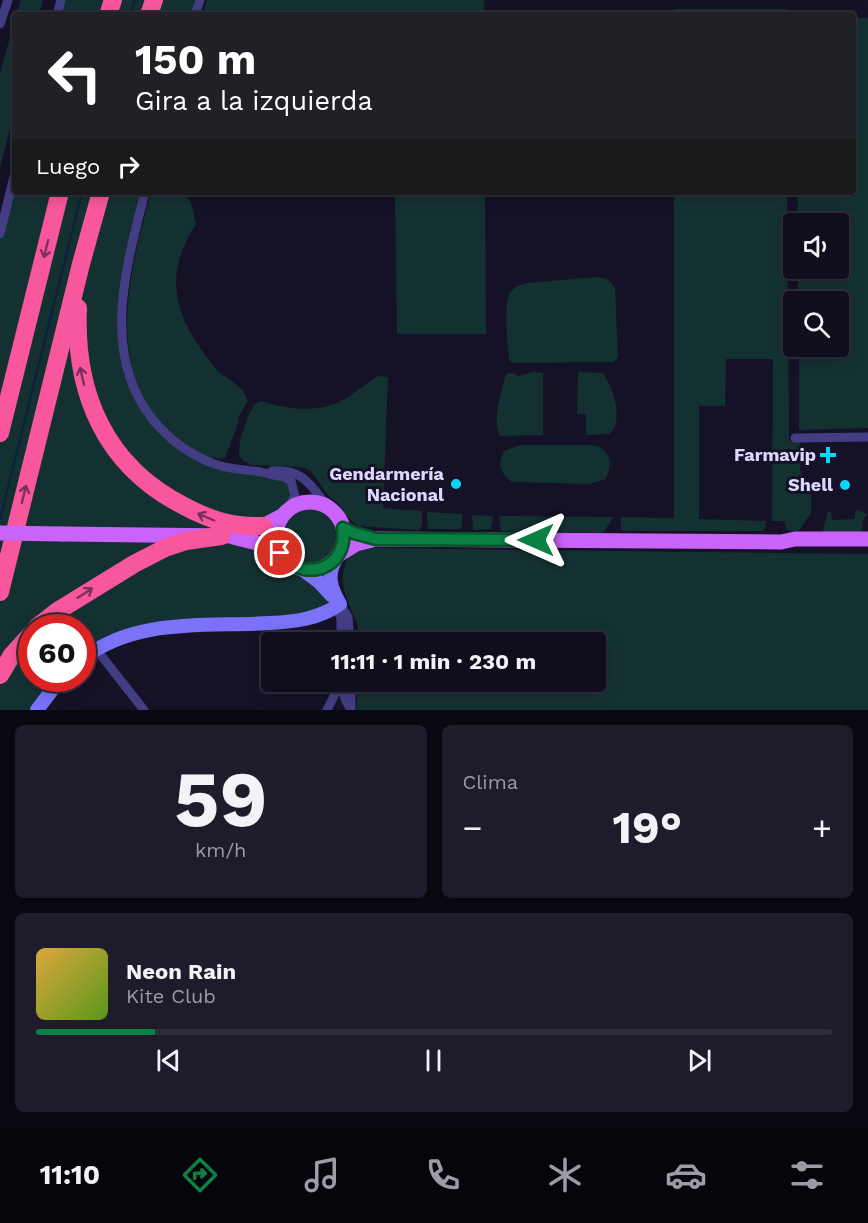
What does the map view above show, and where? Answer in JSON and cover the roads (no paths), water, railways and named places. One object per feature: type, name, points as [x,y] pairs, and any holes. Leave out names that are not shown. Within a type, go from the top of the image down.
[{"type":"highway","points":[[0,433],[59,195]]},
{"type":"highway","points":[[0,592],[100,195]]},
{"type":"highway","points":[[81,264],[77,328],[80,369],[96,418],[110,441],[124,460],[142,478],[177,502],[218,522],[233,526],[263,526]]},
{"type":"highway","points":[[0,384],[26,330]]},
{"type":"highway","points":[[53,614],[144,558],[186,541],[225,536]]},
{"type":"highway","points":[[0,675],[18,648]]},
{"type":"main road","points":[[225,536],[263,526],[303,502],[327,506],[337,516],[343,528],[343,542],[332,565],[330,579],[339,605]]},
{"type":"main road","points":[[280,553],[275,535],[285,513]]},
{"type":"main road","points":[[343,528],[376,539]]},
{"type":"main road","points":[[0,533],[225,536],[265,545],[280,553],[294,567],[303,570],[325,588],[339,605]]},
{"type":"main road","points":[[303,570],[321,569],[356,544],[376,539],[780,543],[794,547],[868,547]]},
{"type":"main road","points":[[780,543],[795,539],[868,539]]},
{"type":"main road","points":[[96,649],[144,630],[191,624],[233,625],[299,620],[326,613],[339,605]]},
{"type":"main road","points":[[37,710],[50,692]]},
{"type":"street","points":[[0,24],[8,0]]},
{"type":"street","points":[[0,234],[12,184]]},
{"type":"street","points":[[144,195],[125,279],[121,316],[122,346],[135,393],[161,430],[178,445],[212,464],[284,477],[291,481],[295,496],[285,513]]},
{"type":"street","points":[[795,438],[868,437]]},
{"type":"street","points":[[260,472],[274,470],[295,473],[306,479],[327,506]]},
{"type":"street","points":[[339,605],[341,632]]},
{"type":"street","points":[[339,605],[348,617],[349,632]]},
{"type":"street","points":[[96,649],[144,710]]},
{"type":"street","points":[[327,710],[338,692]]},
{"type":"street","points":[[347,692],[351,710]]},
{"type":"waterway","points":[[131,12],[135,0]]},
{"type":"waterway","points":[[0,519],[81,195]]},
{"type":"place","name":"Farmavip","points":[[828,455]]},
{"type":"place","name":"Gendarmería Nacional","points":[[456,484]]},
{"type":"place","name":"Shell","points":[[845,485]]}]
